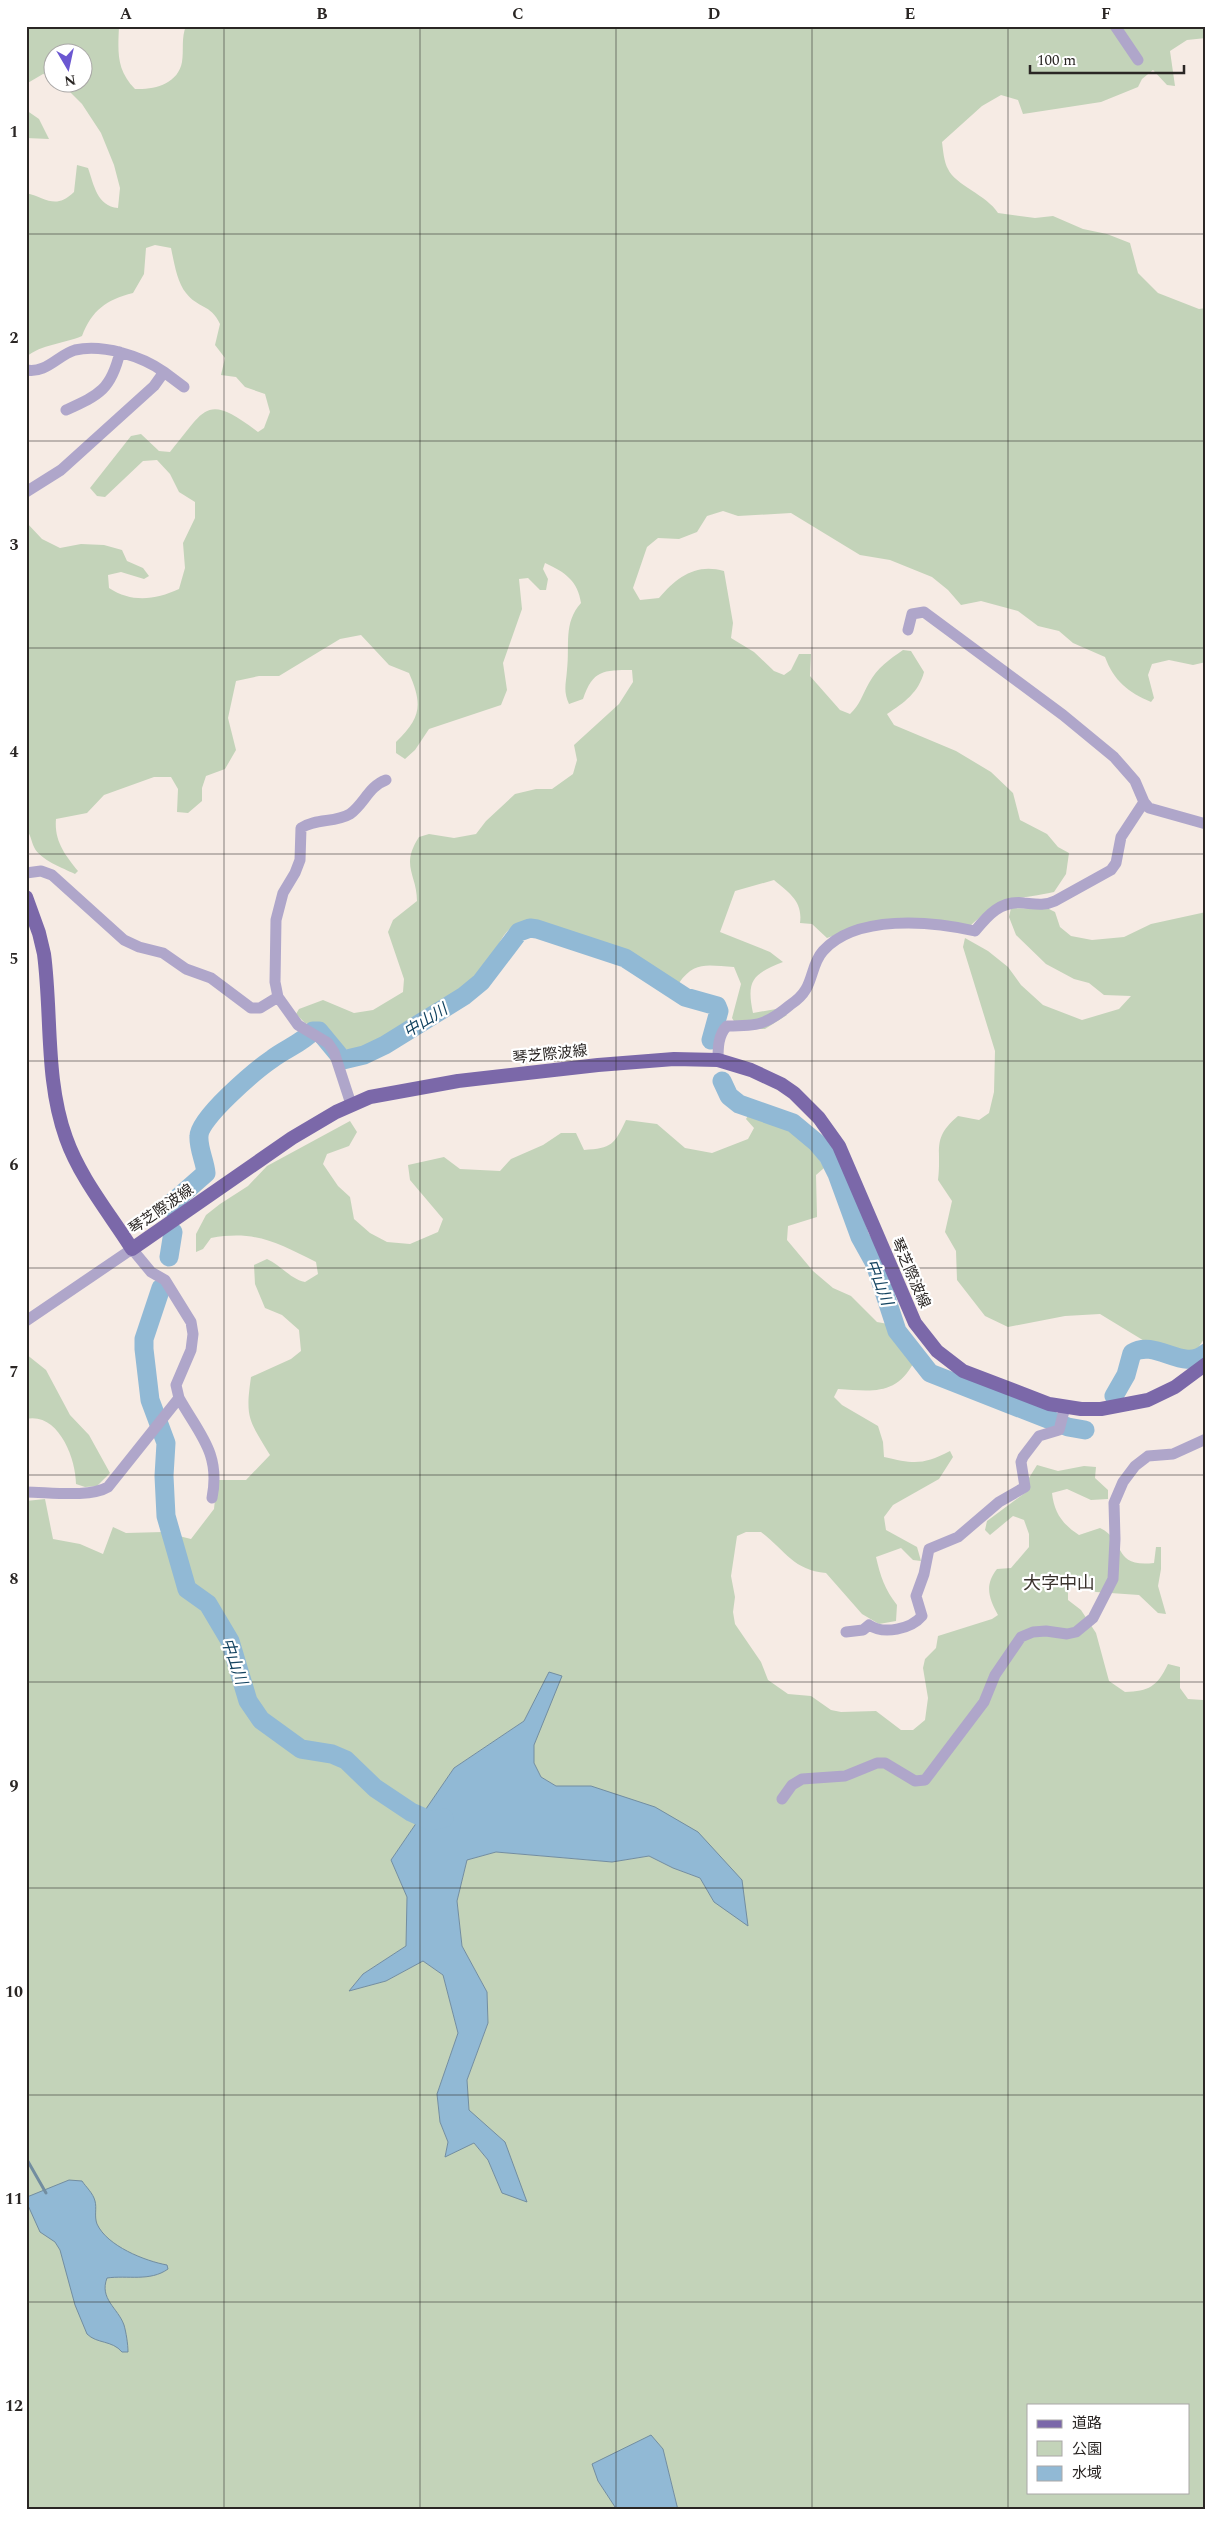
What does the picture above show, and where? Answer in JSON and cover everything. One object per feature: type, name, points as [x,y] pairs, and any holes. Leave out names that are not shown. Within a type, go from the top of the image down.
[{"type":"main road","name":"琴芝際波線","points":[[26,898],[44,954],[54,1089],[62,1127],[77,1161],[132,1249],[292,1138],[351,1104],[370,1097],[428,1086],[522,1073],[644,1061],[718,1060],[751,1070],[781,1084],[808,1105],[830,1132],[848,1167],[915,1323],[937,1351],[963,1371],[981,1380],[1029,1398],[1064,1407],[1101,1409],[1148,1400],[1175,1387],[1206,1364]]},
{"type":"street","points":[[1115,26],[1138,60]]},
{"type":"street","points":[[26,370],[43,369],[75,350],[120,352],[150,362],[184,387]]},
{"type":"street","points":[[66,410],[96,396],[109,383],[120,352]]},
{"type":"street","points":[[26,492],[61,470],[154,386],[164,372]]},
{"type":"street","points":[[908,630],[912,614],[924,612],[1063,715],[1114,757],[1135,781],[1144,802],[1159,812],[1206,824]]},
{"type":"street","points":[[351,1104],[328,1043],[298,1025],[278,996],[275,982],[276,920],[283,892],[300,860],[301,828],[314,822],[348,815],[379,783],[386,780]]},
{"type":"street","points":[[718,1060],[718,1044],[724,1029],[728,1026],[748,1026],[772,1020],[806,989],[822,952],[839,937],[865,928],[921,922],[975,931],[998,907],[1009,903],[1048,904],[1055,901],[1111,870],[1116,863],[1121,837],[1144,802]]},
{"type":"street","points":[[26,873],[41,871],[52,876],[124,940],[138,947],[163,953],[186,969],[211,978],[251,1008],[260,1008],[278,996]]},
{"type":"street","points":[[26,1321],[132,1249],[151,1272],[165,1280],[191,1322],[194,1334],[191,1350],[176,1385],[179,1398],[210,1449],[214,1485],[212,1498]]},
{"type":"street","points":[[26,1492],[102,1491],[108,1487],[179,1398]]},
{"type":"street","points":[[846,1632],[863,1630],[870,1625],[889,1630],[918,1621],[922,1616],[917,1602],[917,1589],[924,1574],[928,1550],[958,1537],[1000,1502],[1025,1487],[1023,1457],[1039,1436],[1059,1430],[1064,1407]]},
{"type":"street","points":[[782,1799],[792,1785],[802,1780],[845,1776],[877,1763],[884,1763],[915,1781],[925,1780],[984,1702],[995,1675],[1021,1637],[1033,1632],[1046,1631],[1067,1634],[1076,1632],[1093,1618],[1113,1579],[1114,1503],[1123,1482],[1135,1466],[1148,1456],[1173,1454],[1206,1439]]},
{"type":"green space","points":[[26,26],[119,26],[121,67],[135,89],[142,89],[157,87],[176,76],[182,62],[186,26],[1206,26],[1206,38],[1187,40],[1170,51],[1175,86],[1167,85],[1153,70],[1142,79],[1138,87],[1101,102],[1023,114],[1018,100],[1001,95],[982,106],[942,142],[946,163],[952,175],[987,201],[998,213],[1035,218],[1053,216],[1083,229],[1107,234],[1130,243],[1138,273],[1158,293],[1199,309],[1206,308],[1206,662],[1193,665],[1169,660],[1152,664],[1148,675],[1154,698],[1151,702],[1123,685],[1113,673],[1105,657],[1073,643],[1059,631],[1038,626],[1018,611],[981,601],[961,605],[948,590],[932,577],[890,560],[860,555],[791,513],[738,516],[723,511],[707,516],[697,532],[679,539],[658,538],[647,547],[633,588],[640,600],[659,598],[680,578],[696,570],[714,569],[724,571],[733,623],[731,638],[754,652],[774,671],[784,675],[791,670],[799,654],[811,654],[810,676],[840,710],[850,714],[880,668],[903,650],[911,651],[924,672],[915,691],[887,714],[894,725],[956,751],[991,772],[1013,793],[1020,820],[1047,834],[1058,847],[1069,853],[1066,874],[1054,892],[1001,903],[982,915],[971,925],[852,929],[827,938],[812,924],[800,923],[799,909],[794,898],[774,880],[735,891],[720,932],[770,952],[783,962],[758,975],[752,986],[751,1002],[753,1013],[776,1009],[787,1015],[765,1029],[739,1029],[732,1018],[741,984],[734,967],[703,966],[691,971],[679,983],[666,978],[633,958],[598,942],[556,927],[524,922],[510,928],[485,967],[449,1000],[434,1011],[401,1029],[350,1052],[339,1044],[329,1029],[305,1023],[296,1014],[299,1009],[323,1000],[354,1013],[373,1010],[403,992],[404,979],[388,932],[393,920],[417,901],[410,863],[413,847],[419,837],[429,834],[454,838],[476,834],[486,821],[515,794],[536,789],[552,789],[573,774],[577,760],[574,745],[619,704],[633,682],[632,670],[614,670],[600,674],[591,682],[583,699],[569,704],[565,687],[569,626],[575,611],[581,603],[574,583],[559,570],[545,563],[543,569],[548,579],[546,590],[540,590],[528,578],[519,579],[522,609],[503,663],[507,690],[501,705],[429,729],[415,750],[405,759],[396,753],[396,742],[411,726],[418,703],[409,673],[389,665],[361,635],[340,639],[279,676],[259,676],[236,681],[228,718],[236,750],[225,769],[206,776],[202,788],[202,801],[188,813],[177,812],[178,789],[171,777],[154,777],[104,795],[87,813],[56,819],[57,834],[61,847],[78,871],[75,874],[41,856],[34,847],[26,829],[26,522],[42,539],[60,548],[81,544],[104,545],[122,550],[127,561],[143,568],[149,576],[144,579],[121,572],[108,575],[109,588],[118,593],[135,598],[144,598],[161,596],[179,589],[185,568],[183,543],[195,518],[195,502],[179,492],[170,474],[157,460],[143,461],[105,497],[97,496],[90,488],[131,436],[141,434],[159,451],[170,452],[191,425],[208,411],[216,409],[227,412],[258,432],[264,428],[270,412],[265,394],[245,387],[236,377],[221,375],[225,358],[215,345],[220,324],[208,309],[190,298],[183,288],[176,272],[171,248],[155,245],[146,248],[144,274],[133,293],[115,299],[101,307],[90,319],[82,336],[39,349],[26,357],[26,193],[56,202],[67,197],[74,192],[77,165],[88,168],[97,194],[105,203],[118,208],[120,188],[114,165],[101,133],[82,104],[70,92],[92,92],[92,42],[42,42],[42,75],[26,84]]},
{"type":"green space","points":[[26,110],[39,119],[49,139],[26,138]]},
{"type":"green space","points":[[1011,908],[1049,909],[1055,912],[1060,927],[1071,936],[1092,940],[1124,937],[1151,924],[1206,912],[1206,1336],[1198,1348],[1184,1354],[1146,1342],[1100,1314],[1065,1316],[1008,1327],[985,1316],[957,1280],[956,1251],[945,1232],[952,1201],[938,1180],[939,1145],[944,1131],[958,1116],[979,1120],[989,1113],[994,1092],[995,1051],[963,947],[965,938],[988,951],[1008,967],[1021,985],[1043,1005],[1082,1020],[1119,1009],[1131,996],[1104,995],[1089,983],[1074,979],[1046,964],[1016,935],[1009,917]]},
{"type":"green space","points":[[749,1114],[793,1132],[809,1145],[824,1168],[816,1175],[817,1217],[788,1226],[787,1240],[813,1271],[833,1288],[851,1296],[877,1322],[888,1324],[896,1341],[914,1362],[907,1373],[891,1386],[872,1390],[838,1389],[834,1397],[842,1405],[878,1426],[883,1442],[884,1457],[918,1462],[933,1459],[950,1451],[953,1457],[939,1479],[893,1505],[884,1517],[886,1530],[917,1547],[921,1561],[913,1560],[901,1548],[876,1557],[889,1594],[897,1605],[896,1621],[879,1624],[862,1614],[826,1573],[805,1568],[798,1564],[761,1532],[746,1532],[737,1536],[731,1576],[735,1597],[733,1612],[735,1624],[761,1662],[768,1680],[788,1694],[811,1696],[831,1710],[841,1712],[876,1711],[901,1730],[913,1730],[925,1720],[928,1698],[923,1668],[925,1659],[936,1648],[938,1636],[992,1619],[998,1615],[990,1598],[990,1581],[997,1569],[1011,1568],[1029,1547],[1029,1534],[1024,1520],[1013,1516],[990,1535],[985,1530],[987,1521],[1029,1490],[1029,1478],[1037,1465],[1058,1471],[1084,1466],[1096,1467],[1095,1478],[1108,1490],[1108,1499],[1091,1500],[1067,1489],[1052,1493],[1060,1517],[1079,1535],[1100,1528],[1108,1533],[1126,1558],[1141,1563],[1154,1563],[1156,1547],[1161,1547],[1161,1569],[1158,1586],[1166,1614],[1158,1613],[1139,1595],[1096,1592],[1076,1585],[1068,1588],[1068,1600],[1081,1610],[1096,1633],[1109,1681],[1125,1692],[1146,1689],[1156,1683],[1168,1664],[1180,1667],[1180,1688],[1188,1699],[1203,1700],[1206,1698],[1206,2510],[678,2510],[663,2449],[598,2481],[617,2510],[26,2510],[26,1501],[45,1499],[53,1539],[80,1544],[103,1554],[113,1527],[126,1533],[163,1532],[191,1539],[214,1509],[217,1480],[246,1480],[270,1455],[250,1419],[248,1402],[251,1377],[291,1359],[301,1351],[299,1330],[282,1315],[265,1308],[255,1284],[254,1265],[267,1259],[295,1278],[305,1282],[318,1274],[316,1262],[278,1244],[254,1237],[227,1236],[211,1238],[203,1249],[196,1252],[196,1234],[206,1215],[248,1186],[267,1166],[350,1121],[357,1132],[349,1146],[327,1154],[323,1164],[338,1186],[350,1197],[354,1219],[370,1233],[387,1242],[410,1244],[438,1232],[443,1219],[410,1180],[408,1165],[444,1157],[460,1169],[500,1171],[511,1159],[543,1145],[561,1133],[576,1133],[584,1150],[601,1148],[611,1144],[626,1120],[657,1124],[685,1148],[712,1153],[748,1139],[754,1128],[746,1119]],"holes":[[[549,1672],[544,1717],[534,1745],[534,1763],[541,1777],[556,1786],[591,1786],[742,1880],[714,1902],[700,1878],[673,1868],[649,1856],[612,1862],[496,1852],[467,1860],[457,1901],[462,1946],[487,1992],[488,2023],[467,2080],[469,2111],[505,2142],[502,2193],[488,2160],[474,2143],[445,2156],[448,2142],[440,2122],[437,2094],[458,2033],[443,1975],[423,1961],[386,1981],[349,1991],[363,1974],[406,1946],[407,1897],[391,1860],[454,1768],[524,1721]]]},
{"type":"green space","points":[[26,1354],[46,1370],[70,1415],[89,1435],[110,1473],[97,1486],[85,1487],[76,1484],[73,1462],[63,1439],[47,1423],[37,1419],[26,1419]]},
{"type":"water","points":[[549,1672],[562,1676],[534,1745],[534,1763],[541,1777],[556,1786],[591,1786],[655,1807],[698,1832],[742,1880],[748,1926],[714,1902],[700,1878],[673,1868],[649,1856],[612,1862],[496,1852],[467,1860],[457,1901],[462,1946],[487,1992],[488,2023],[467,2080],[469,2110],[505,2142],[527,2202],[502,2193],[488,2160],[474,2143],[445,2157],[448,2142],[440,2122],[437,2094],[458,2033],[443,1975],[423,1961],[386,1981],[349,1991],[363,1974],[406,1946],[407,1897],[391,1860],[454,1768],[524,1721]]},
{"type":"water","points":[[69,2180],[82,2181],[91,2193],[96,2204],[97,2224],[109,2239],[138,2256],[167,2265],[168,2269],[161,2273],[146,2277],[107,2278],[105,2292],[124,2325],[128,2352],[122,2352],[118,2348],[87,2334],[75,2305],[60,2250],[55,2242],[40,2232],[26,2201],[27,2197]]},
{"type":"water","points":[[651,2435],[663,2449],[678,2510],[617,2510],[598,2481],[592,2464]]},
{"type":"waterway","name":"中山川","points":[[172,1208],[173,1202],[206,1173],[199,1141],[201,1128],[218,1107],[242,1083],[264,1065],[313,1031],[319,1031],[343,1060],[364,1055],[385,1045],[464,996],[481,982],[519,932],[530,928],[625,958],[685,997],[717,1006],[719,1011],[711,1040]]},
{"type":"waterway","name":"中山川","points":[[722,1081],[729,1096],[739,1104],[793,1123],[817,1143],[828,1156],[837,1174],[860,1237],[875,1264],[897,1331],[930,1373],[1068,1427],[1085,1430]]},
{"type":"waterway","name":"中山川","points":[[169,1257],[173,1232]]},
{"type":"waterway","name":"中山川","points":[[161,1288],[144,1339],[144,1349],[150,1400],[166,1443],[164,1476],[166,1516],[187,1589],[208,1604],[230,1641],[248,1701],[261,1720],[301,1749],[332,1754],[346,1760],[375,1788],[411,1812],[431,1821],[444,1818]]},
{"type":"waterway","name":"中山川","points":[[1114,1396],[1126,1375],[1132,1353],[1150,1349],[1188,1359],[1197,1358],[1206,1353]]},
{"type":"waterway","points":[[26,2158],[46,2193]]},
{"type":"district","name":"大字中山","points":[[1059,1583]]}]
